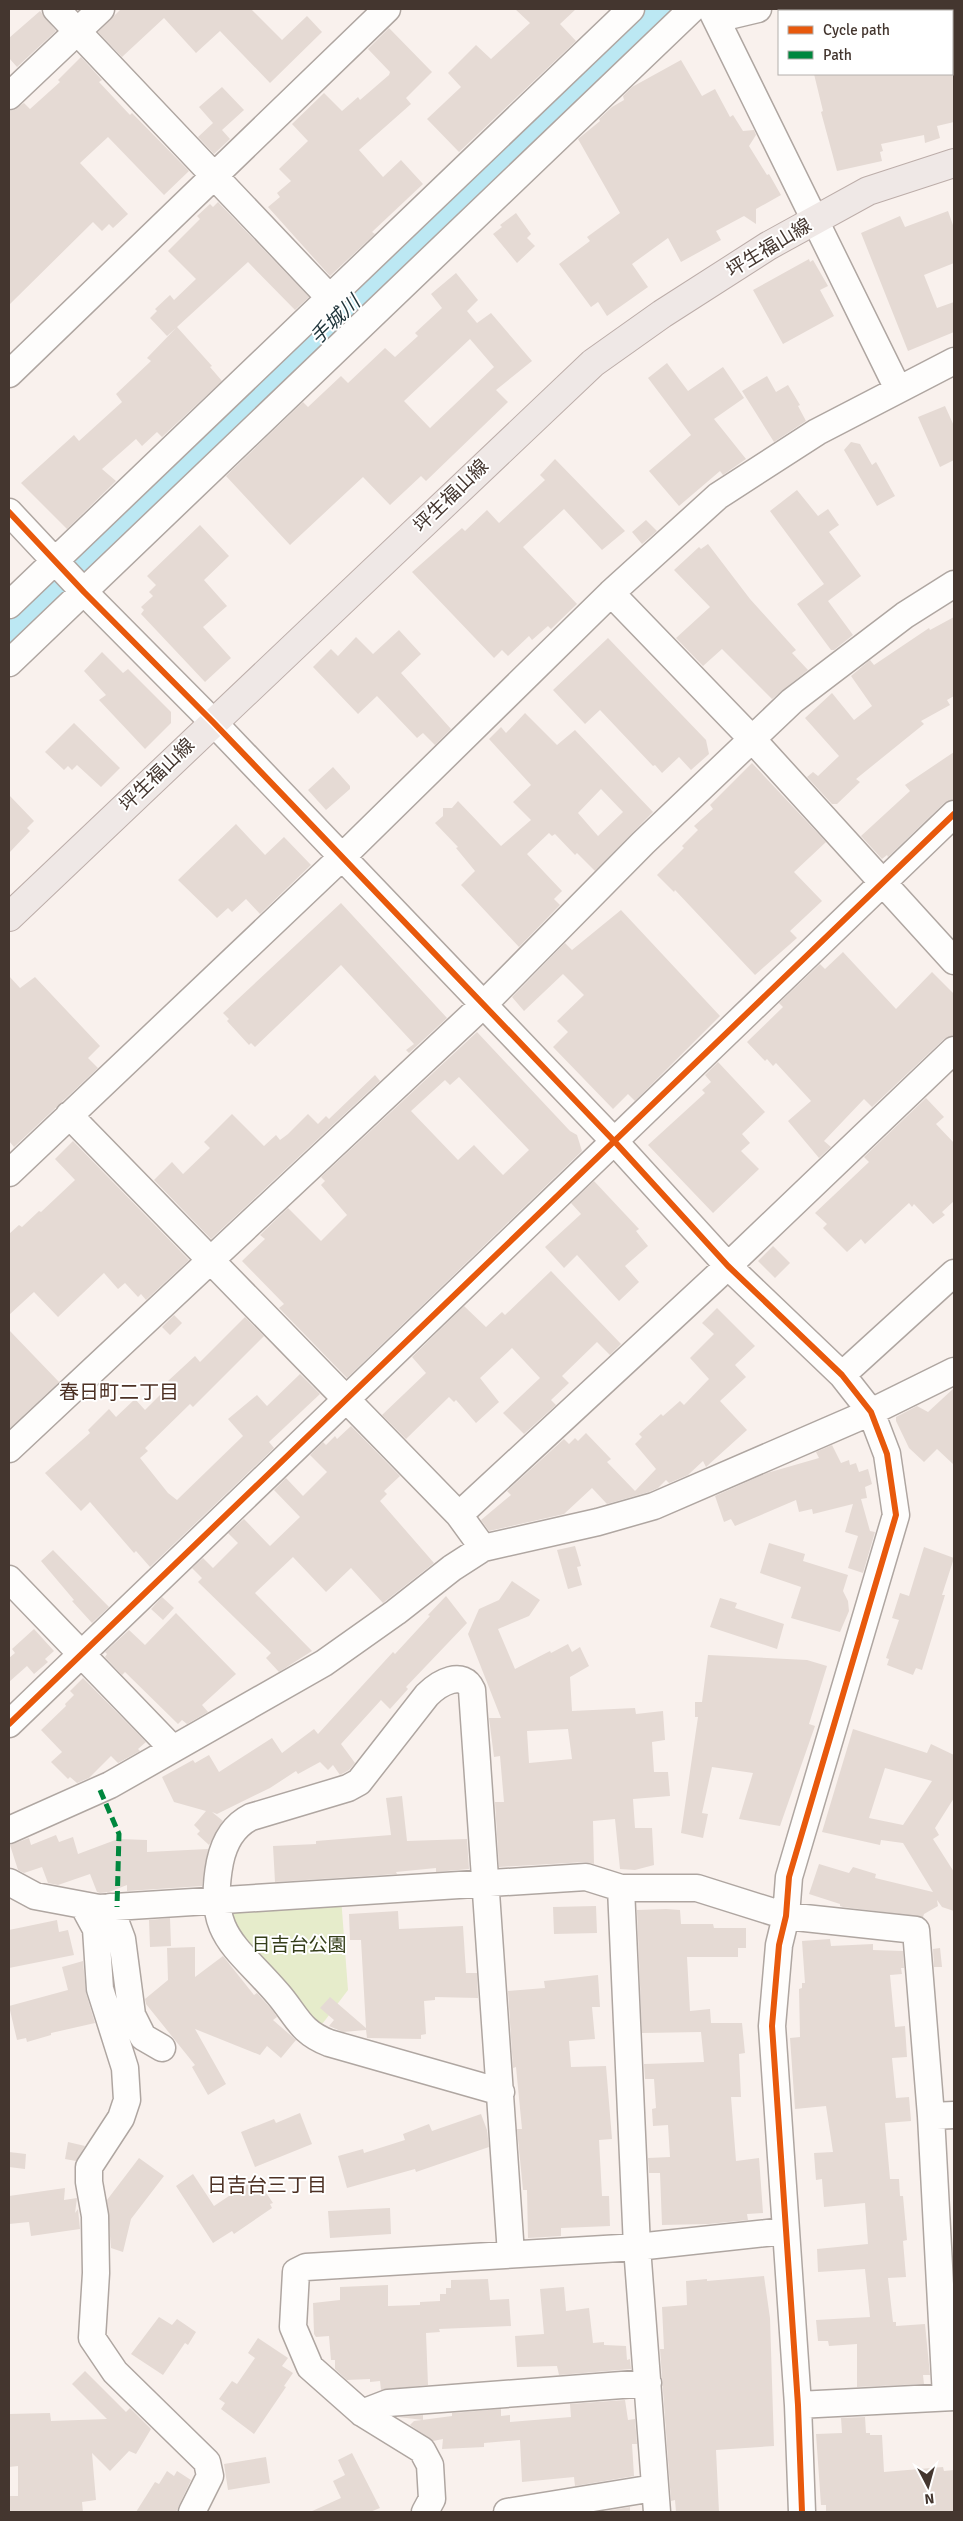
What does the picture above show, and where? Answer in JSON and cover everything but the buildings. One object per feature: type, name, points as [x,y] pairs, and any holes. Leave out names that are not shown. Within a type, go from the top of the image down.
[{"type":"main road","name":"坪生福山線","points":[[9,917],[593,363],[662,314],[768,246],[868,191],[954,163]]},
{"type":"street","points":[[56,9],[329,297]]},
{"type":"street","points":[[9,96],[101,9]]},
{"type":"street","points":[[9,374],[387,9]]},
{"type":"street","points":[[9,662],[69,576],[329,297],[632,9]]},
{"type":"street","points":[[9,604],[69,576],[692,9]]},
{"type":"street","points":[[758,9],[714,14],[898,389]]},
{"type":"street","points":[[9,1173],[342,857],[611,593],[718,496],[817,432],[954,360]]},
{"type":"street","points":[[9,512],[615,1142],[728,1266],[842,1375],[871,1412],[887,1454],[896,1514],[789,1877],[772,2026],[798,2405],[802,2512]]},
{"type":"street","points":[[9,1449],[482,1005],[643,843],[792,701],[905,615],[954,584]]},
{"type":"street","points":[[611,593],[752,739],[954,961]]},
{"type":"street","points":[[9,1724],[954,814]]},
{"type":"street","points":[[459,1515],[728,1266],[954,1050]]},
{"type":"street","points":[[69,1115],[459,1515],[483,1548]]},
{"type":"street","points":[[842,1375],[954,1273]]},
{"type":"street","points":[[9,1830],[110,1785],[324,1663],[396,1612],[452,1568],[483,1548],[598,1522],[654,1506],[871,1412],[954,1371]]},
{"type":"street","points":[[9,1579],[173,1749]]},
{"type":"street","points":[[501,2092],[329,2043],[309,2033],[302,2028],[277,1992],[246,1962],[227,1938],[220,1923],[217,1901],[216,1890],[221,1858],[233,1832],[241,1822],[251,1817],[348,1788],[359,1782],[427,1695],[434,1688],[459,1678],[469,1683],[472,1690],[501,2092],[511,2254]]},
{"type":"street","points":[[9,1882],[35,1896],[83,1905],[110,1907],[486,1885],[586,1877],[621,1888],[697,1888],[786,1916],[916,1930],[942,2116],[950,2397],[798,2405]]},
{"type":"street","points":[[507,2512],[656,2500],[637,2247],[621,1888]]},
{"type":"street","points":[[83,1905],[96,1929],[100,1989],[125,2068],[127,2100],[121,2118],[89,2167],[96,2226],[96,2272],[92,2338],[115,2372],[207,2462],[210,2476],[192,2512]]},
{"type":"street","points":[[110,1907],[122,1939],[132,2015],[144,2037],[162,2048]]},
{"type":"street","points":[[425,2512],[432,2499],[430,2465],[422,2450],[362,2413],[310,2367],[293,2327],[296,2272],[306,2267],[637,2247],[785,2231]]},
{"type":"street","points":[[362,2413],[388,2404],[648,2383]]},
{"type":"green space","name":"日吉台公園","points":[[341,1897],[348,1990],[323,2023],[304,2025],[220,1904]]},
{"type":"waterway","name":"手城川","points":[[9,631],[661,9]]},
{"type":"marked path","points":[[100,1790],[119,1834],[117,1907]]},
{"type":"cycle path","points":[[9,512],[615,1142],[728,1266],[842,1375],[871,1412],[887,1454],[896,1515],[789,1877],[786,1916],[779,1945],[772,2026],[798,2405],[802,2512]]},
{"type":"cycle path","points":[[9,1724],[954,814]]},
{"type":"district","name":"春日町二丁目","points":[[119,1392]]},
{"type":"district","name":"日吉台三丁目","points":[[267,2185]]}]
